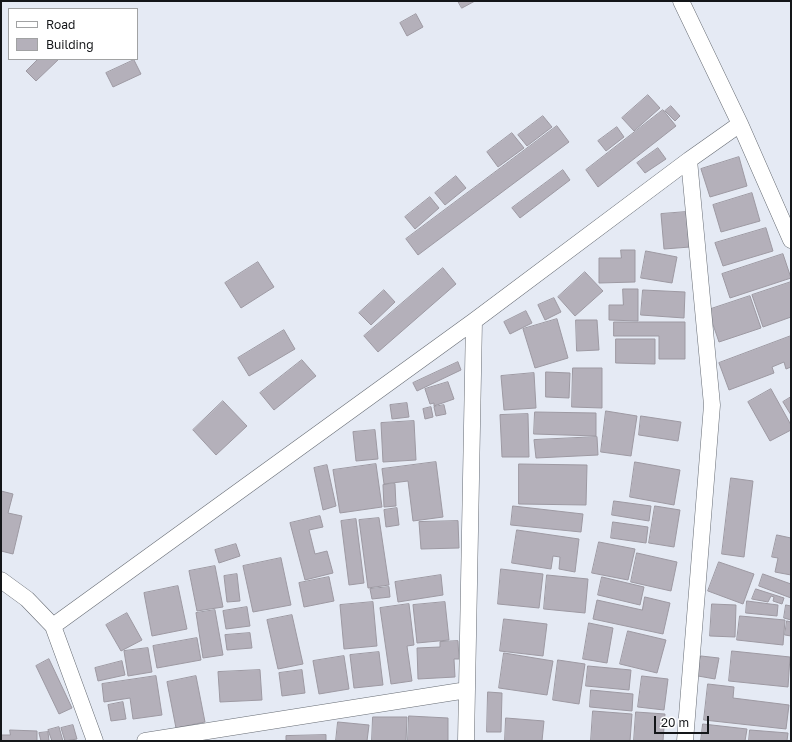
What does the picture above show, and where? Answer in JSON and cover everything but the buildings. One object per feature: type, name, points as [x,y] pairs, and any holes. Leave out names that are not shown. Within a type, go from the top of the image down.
[{"type":"street","points":[[681,1],[740,124],[791,240]]},
{"type":"street","points":[[53,626],[474,321],[689,160],[740,124]]},
{"type":"street","points":[[685,741],[712,405],[689,160]]},
{"type":"street","points":[[466,741],[474,321]]},
{"type":"street","points":[[1,580],[27,599],[53,626],[95,741]]},
{"type":"street","points":[[145,741],[467,690]]}]
